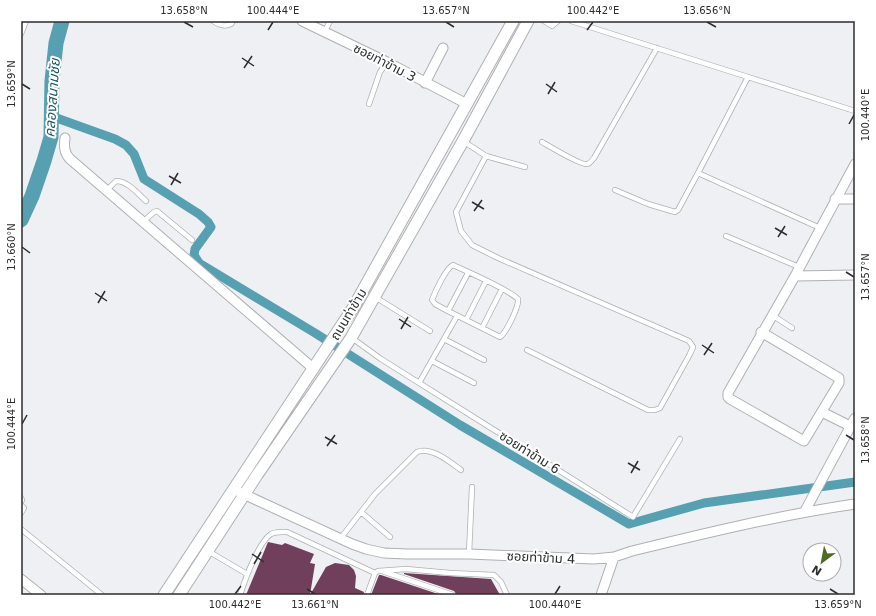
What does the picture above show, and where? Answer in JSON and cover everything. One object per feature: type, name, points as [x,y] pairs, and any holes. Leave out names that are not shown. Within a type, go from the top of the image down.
[{"type":"street","name":"ซอยท่าข้าม 3","points":[[302,21],[325,31],[467,104]]},
{"type":"street","name":"ถนนท่าข้าม","points":[[164,595],[353,308],[513,21]]},
{"type":"street","name":"ถนนท่าข้าม","points":[[179,595],[244,495],[340,354],[375,298],[528,21]]},
{"type":"street","points":[[425,83],[443,48]]},
{"type":"street","points":[[65,138],[64,145],[66,154],[106,191],[314,369]]},
{"type":"street","points":[[762,332],[839,378],[839,383],[804,441],[728,397],[728,393],[762,332],[795,276],[855,164]]},
{"type":"street","points":[[835,199],[855,199]]},
{"type":"street","points":[[795,276],[855,274]]},
{"type":"street","points":[[822,412],[850,426]]},
{"type":"street","points":[[805,511],[855,418]]},
{"type":"street","name":"ซอยท่าข้าม 4","points":[[234,489],[244,495],[340,538],[366,549],[384,553],[468,554],[594,559],[614,557],[632,551],[760,520],[805,511],[855,504]]},
{"type":"street","points":[[601,595],[614,557]]},
{"type":"street","points":[[21,579],[41,595]]},
{"type":"lane","points":[[21,34],[26,21]]},
{"type":"lane","points":[[213,21],[222,26],[231,24],[233,21]]},
{"type":"lane","points":[[325,31],[330,21]]},
{"type":"lane","points":[[544,21],[552,26],[558,21]]},
{"type":"lane","points":[[571,21],[855,111]]},
{"type":"lane","points":[[542,142],[586,165],[588,164],[594,158],[657,48]]},
{"type":"lane","points":[[369,104],[380,72],[386,62]]},
{"type":"lane","points":[[615,190],[648,204],[675,212],[678,210],[748,77]]},
{"type":"lane","points":[[463,141],[486,156],[525,167]]},
{"type":"lane","points":[[486,156],[456,212],[461,230],[472,245],[498,258],[689,341],[693,347],[660,408],[655,410],[648,410],[527,350]]},
{"type":"lane","points":[[698,173],[820,228]]},
{"type":"lane","points":[[106,191],[116,180],[121,181],[146,201]]},
{"type":"lane","points":[[143,222],[156,211],[192,240]]},
{"type":"lane","points":[[726,236],[799,267]]},
{"type":"lane","points":[[453,265],[468,273],[516,297],[518,302],[504,333],[500,337],[457,316],[435,304],[432,300],[447,270],[451,266],[453,265]]},
{"type":"lane","points":[[448,311],[468,273]]},
{"type":"lane","points":[[466,320],[486,281]]},
{"type":"lane","points":[[482,328],[502,289]]},
{"type":"lane","points":[[375,298],[430,330]]},
{"type":"lane","points":[[772,315],[792,328]]},
{"type":"lane","points":[[419,383],[457,316]]},
{"type":"lane","name":"ซอยท่าข้าม 6","points":[[349,340],[633,517],[680,439]]},
{"type":"lane","points":[[444,340],[484,360]]},
{"type":"lane","points":[[432,361],[474,383]]},
{"type":"lane","points":[[340,538],[376,494],[417,452],[426,450],[440,456],[460,470]]},
{"type":"lane","points":[[468,554],[472,487]]},
{"type":"lane","points":[[21,498],[21,504],[24,508],[21,513]]},
{"type":"lane","points":[[361,512],[390,537]]},
{"type":"lane","points":[[21,529],[102,595]]},
{"type":"lane","points":[[240,595],[247,574],[260,548],[271,534],[278,531],[287,532],[377,572],[453,595]]},
{"type":"lane","points":[[208,551],[247,574]]},
{"type":"lane","points":[[377,572],[406,569],[494,575],[501,582],[506,595]]},
{"type":"lane","points":[[367,595],[377,572]]},
{"type":"building","points":[[268,542],[282,545],[285,543],[314,554],[310,563],[315,564],[310,595],[246,595]]},
{"type":"building","points":[[335,563],[349,565],[354,570],[356,576],[355,588],[364,592],[363,595],[310,595],[326,567]]},
{"type":"building","points":[[404,573],[491,579],[500,595],[457,595],[454,591]]},
{"type":"building","points":[[379,575],[381,575],[441,595],[371,595]]},
{"type":"waterway","name":"คลองสนามชัย","points":[[21,220],[32,196],[51,137],[52,81],[56,43],[62,21]]},
{"type":"waterway","points":[[51,116],[115,139],[126,145],[134,154],[144,179],[199,214],[208,222],[211,227],[195,249],[194,255],[199,263],[315,333],[460,425],[629,524],[704,503],[855,482]]}]
